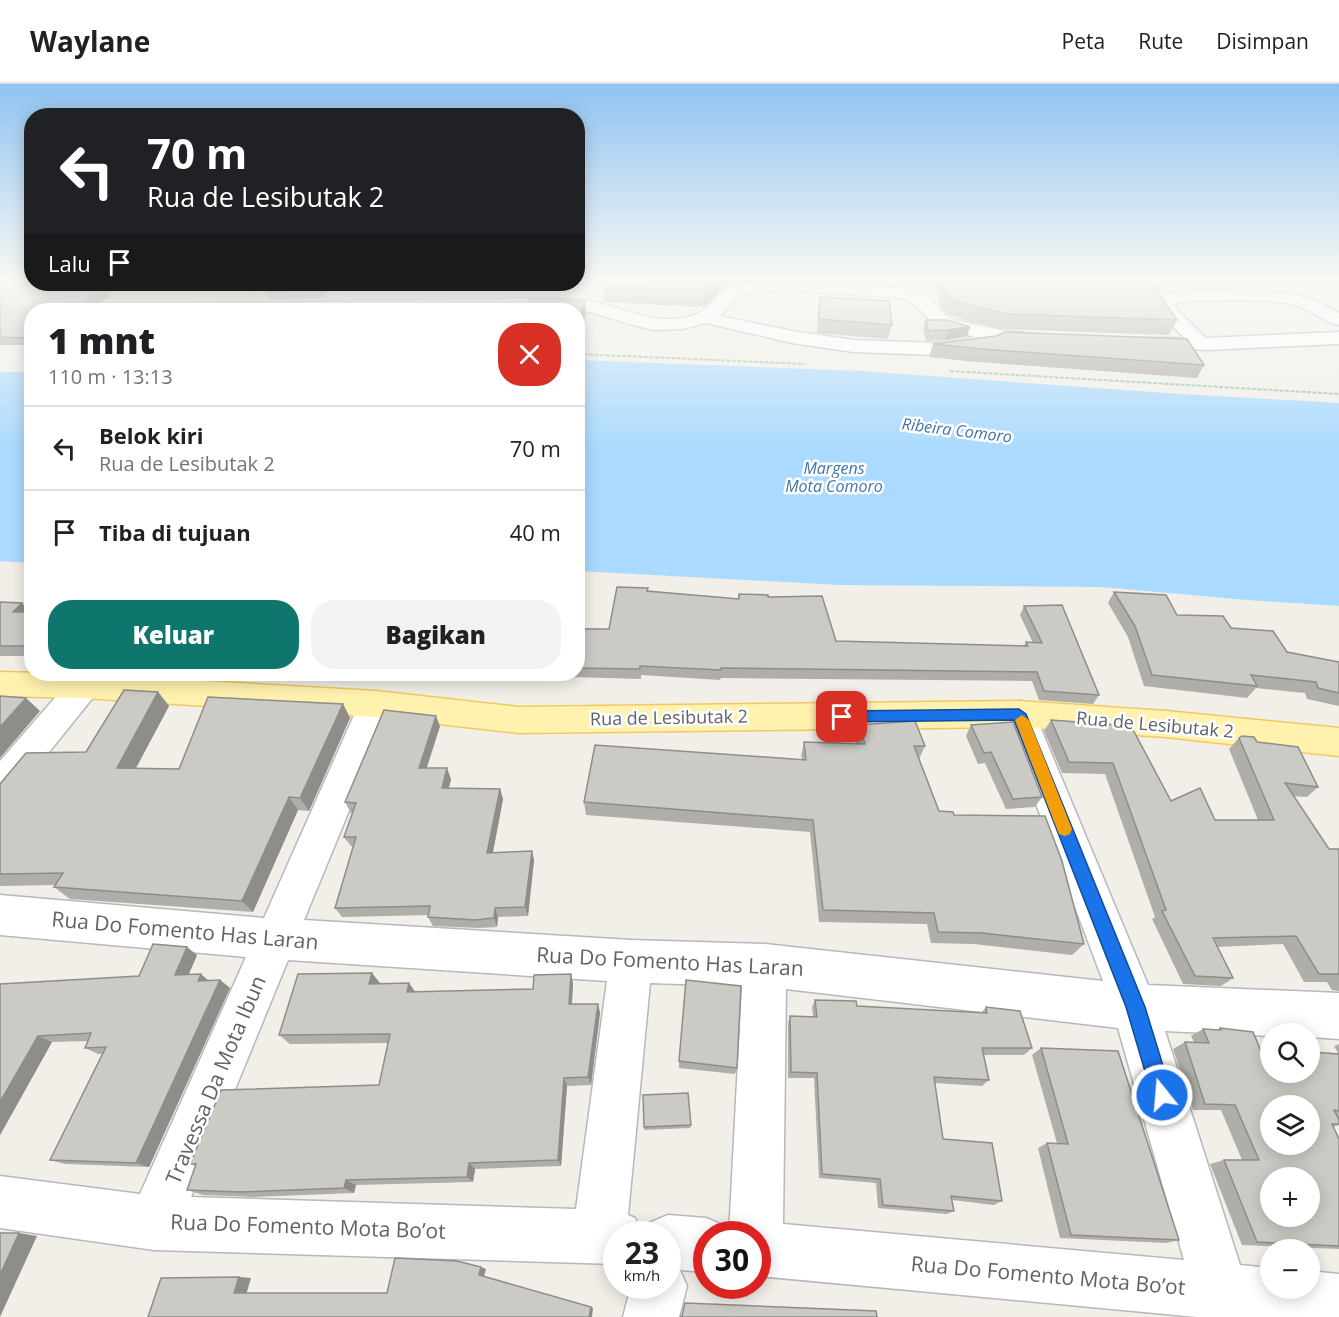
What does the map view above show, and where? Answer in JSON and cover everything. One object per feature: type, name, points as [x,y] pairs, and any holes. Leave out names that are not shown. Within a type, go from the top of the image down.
[{"type":"main road","name":"Rua de Lesibutak 2","points":[[0,684],[84,686],[376,704],[519,720],[1019,714],[1166,724],[1339,742]]},
{"type":"street","points":[[790,337],[853,346],[936,349],[1005,338],[1061,339]]},
{"type":"street","points":[[999,337],[1005,338]]},
{"type":"street","points":[[1195,337],[1206,344]]},
{"type":"street","points":[[1128,341],[1206,344],[1339,338]]},
{"type":"street","points":[[0,786],[84,686]]},
{"type":"street","name":"Travessa Da Mota Ibun","points":[[154,1223],[376,704]]},
{"type":"street","points":[[1019,714],[1135,1007],[1221,1292]]},
{"type":"street","name":"Rua Do Fomento Has Laran","points":[[0,915],[275,939],[631,961],[765,964],[1135,1007],[1339,1016]]},
{"type":"street","points":[[609,1221],[631,961]]},
{"type":"street","points":[[756,1221],[765,964]]},
{"type":"street","name":"Rua Do Fomento Mota Bo’ot","points":[[0,1202],[154,1223],[603,1236]]},
{"type":"street","name":"Rua Do Fomento Mota Bo’ot","points":[[771,1250],[1339,1302]]},
{"type":"street","points":[[651,1317],[657,1299]]},
{"type":"path","points":[[585,354],[808,364]]},
{"type":"path","points":[[945,371],[1339,394]]},
{"type":"water","name":"Margens Mota Comoro","points":[[585,360],[861,371],[1339,403],[1339,606],[1101,587],[840,585],[585,571]]},
{"type":"water","points":[[0,372],[24,372],[24,563],[0,561]]},
{"type":"building","points":[[0,337],[24,337],[24,338]]},
{"type":"building","points":[[992,337],[1187,339],[1204,365],[981,349],[933,344]]},
{"type":"building","points":[[617,587],[648,588],[647,591],[739,599],[739,594],[768,595],[768,597],[822,596],[836,641],[1028,646],[1026,642],[1042,643],[1024,606],[1062,605],[1099,695],[1044,691],[1037,672],[721,668],[721,670],[640,666],[640,669],[585,668],[585,629],[609,629]]},
{"type":"building","points":[[1114,592],[1166,595],[1177,615],[1223,616],[1231,628],[1273,631],[1287,652],[1339,662],[1339,693],[1318,688],[1316,682],[1251,675],[1257,686],[1152,675],[1135,626]]},
{"type":"building","points":[[0,602],[22,603],[13,612],[24,612],[24,646],[0,646]]},
{"type":"building","points":[[124,690],[158,692],[117,768],[179,769],[208,697],[343,704],[300,798],[289,797],[242,901],[54,887],[63,873],[0,874],[0,784],[26,753],[86,752]]},
{"type":"building","points":[[0,696],[26,698],[0,727]]},
{"type":"building","points":[[384,710],[436,716],[419,768],[447,768],[442,788],[500,789],[487,853],[532,851],[525,907],[495,908],[494,918],[475,920],[428,917],[430,906],[335,908],[356,837],[344,837],[356,803],[345,802]]},
{"type":"building","points":[[1051,720],[1131,726],[1171,801],[1200,788],[1215,820],[1274,820],[1239,738],[1254,737],[1257,742],[1298,747],[1318,787],[1285,783],[1329,849],[1339,849],[1339,974],[1319,974],[1296,936],[1213,938],[1233,978],[1195,976],[1162,911],[1166,910],[1113,763],[1069,762]]},
{"type":"building","points":[[915,721],[925,746],[914,746],[939,811],[953,812],[954,815],[1045,816],[1062,861],[1084,944],[982,933],[938,932],[934,913],[823,910],[813,820],[584,802],[595,745],[806,760],[804,742],[865,744],[859,725]]},
{"type":"building","points":[[1013,722],[1042,797],[1013,799],[991,752],[984,753],[971,725]]},
{"type":"building","points":[[153,944],[187,947],[175,975],[201,974],[198,981],[220,980],[136,1163],[50,1160],[106,1047],[85,1048],[91,1033],[38,1036],[0,1102],[0,984],[139,976]]},
{"type":"building","points":[[372,973],[369,984],[409,983],[407,992],[533,989],[534,975],[571,974],[569,1004],[598,1004],[588,1077],[564,1078],[558,1160],[469,1163],[467,1177],[346,1180],[344,1188],[240,1192],[187,1190],[196,1164],[190,1164],[221,1090],[379,1085],[390,1034],[279,1035],[298,974]]},
{"type":"building","points":[[686,980],[741,986],[737,1068],[679,1061]]},
{"type":"building","points":[[815,1000],[856,1001],[857,1006],[987,1013],[986,1007],[1020,1011],[1032,1048],[982,1048],[989,1080],[934,1077],[943,1139],[992,1143],[1002,1201],[951,1196],[954,1211],[883,1205],[880,1179],[822,1174],[817,1073],[791,1072],[790,1016],[817,1017]]},
{"type":"building","points":[[1220,1028],[1253,1032],[1260,1049],[1260,1083],[1320,1083],[1320,1053],[1339,1054],[1339,1111],[1334,1110],[1339,1124],[1332,1124],[1339,1139],[1339,1246],[1320,1245],[1320,1239],[1260,1239],[1260,1242],[1257,1242],[1224,1160],[1259,1160],[1235,1105],[1205,1104],[1185,1042],[1209,1043],[1203,1029],[1221,1030]]},
{"type":"building","points":[[1041,1048],[1118,1051],[1179,1240],[1071,1235],[1047,1143],[1068,1144]]},
{"type":"building","points":[[688,1093],[691,1125],[644,1127],[643,1095]]},
{"type":"building","points":[[0,1233],[19,1233],[0,1275]]},
{"type":"building","points":[[395,1258],[457,1261],[481,1267],[479,1275],[591,1307],[589,1317],[148,1317],[161,1278],[239,1277],[234,1293],[387,1293]]},
{"type":"building","points":[[685,1303],[876,1311],[877,1317],[680,1317]]},
{"type":"slow traffic","points":[[1022,720],[1065,829]]},
{"type":"route","points":[[842,717],[1019,714],[1135,1007],[1162,1095]]},
{"type":"water label","name":"Ribeira Comoro","points":[[957,430]]}]
